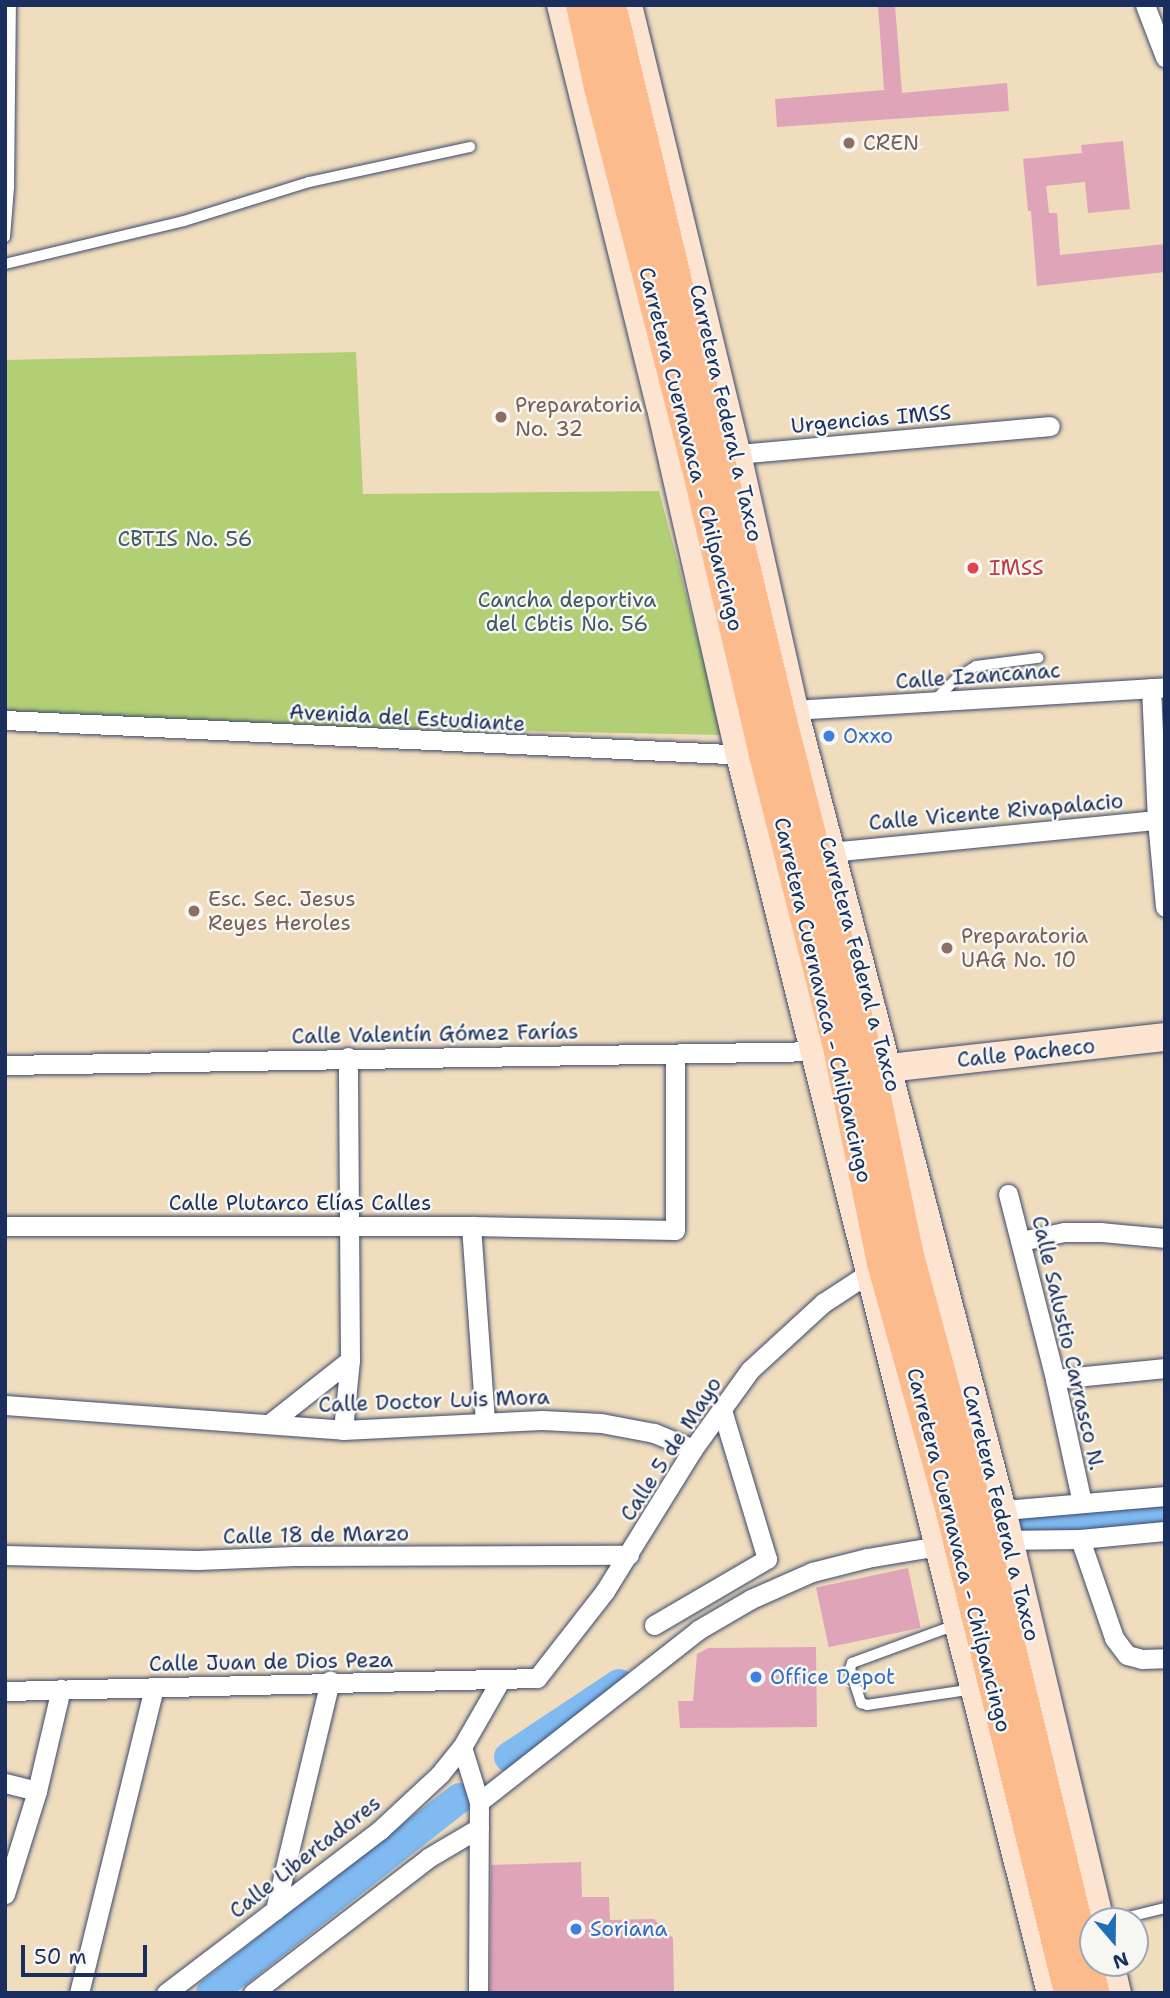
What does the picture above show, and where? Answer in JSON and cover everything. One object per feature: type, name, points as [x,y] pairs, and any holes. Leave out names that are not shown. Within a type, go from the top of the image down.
[{"type":"main road","name":"Carretera Cuernavaca - Chilpancingo","points":[[582,5],[615,134],[718,456],[773,648],[776,757]]},
{"type":"main road","name":"Carretera Cuernavaca - Chilpancingo","points":[[610,5],[615,134]]},
{"type":"main road","name":"Carretera Cuernavaca - Chilpancingo","points":[[718,456],[722,624],[776,757],[811,853],[824,903],[852,1056],[886,1263],[968,1527],[1079,1917]]},
{"type":"main road","name":"Carretera Cuernavaca - Chilpancingo","points":[[1070,1993],[1079,1944]]},
{"type":"street","points":[[561,5],[615,134],[660,404],[722,624]]},
{"type":"street","name":"Carretera Federal a Taxco","points":[[628,5],[718,456]]},
{"type":"street","points":[[1145,5],[1165,57]]},
{"type":"street","name":"Urgencias IMSS","points":[[718,456],[1049,426]]},
{"type":"street","name":"Carretera Federal a Taxco","points":[[773,648],[793,710],[776,757],[968,1527],[1079,1917]]},
{"type":"street","points":[[1158,687],[1165,906]]},
{"type":"street","name":"Calle Izancanac","points":[[793,710],[1158,687]]},
{"type":"street","name":"Avenida del Estudiante","points":[[5,720],[776,757]]},
{"type":"street","name":"Calle Vicente Rivapalacio","points":[[811,853],[1161,819]]},
{"type":"street","name":"Calle Pacheco","points":[[852,1056],[1165,1037]]},
{"type":"street","name":"Calle Valentín Gómez Farías","points":[[5,1065],[348,1057],[675,1054],[852,1056]]},
{"type":"street","name":"Calle Plutarco Elías Calles","points":[[5,1226],[471,1226],[675,1230],[675,1054]]},
{"type":"street","name":"Carretera Federal a Taxco","points":[[852,1056],[886,1263]]},
{"type":"street","points":[[343,1430],[350,1360],[348,1057]]},
{"type":"street","name":"Calle Salustio Carrasco N.","points":[[1008,1194],[1055,1379],[1082,1503]]},
{"type":"street","points":[[471,1226],[485,1422]]},
{"type":"street","points":[[1020,1241],[1064,1232],[1101,1232],[1165,1238]]},
{"type":"street","name":"Calle 5 de Mayo","points":[[537,1678],[605,1591],[693,1449],[750,1370],[822,1303],[886,1263]]},
{"type":"street","points":[[269,1424],[350,1360]]},
{"type":"street","points":[[1055,1379],[1165,1368]]},
{"type":"street","name":"Calle Doctor Luis Mora","points":[[5,1405],[343,1430],[542,1420],[601,1423],[654,1433],[693,1449]]},
{"type":"street","points":[[654,1625],[767,1559],[722,1410]]},
{"type":"street","points":[[479,1801],[698,1630],[751,1599],[812,1572],[968,1527],[1082,1503],[1165,1496]]},
{"type":"street","points":[[968,1527],[1080,1539],[1165,1531]]},
{"type":"street","name":"Carretera Federal a Taxco","points":[[968,1527],[958,1624],[1051,1993]]},
{"type":"street","points":[[1080,1539],[1114,1638],[1127,1655],[1142,1659],[1165,1658]]},
{"type":"street","name":"Calle 18 de Marzo","points":[[5,1555],[198,1560],[308,1556],[629,1555]]},
{"type":"street","name":"Calle Juan de Dios Peza","points":[[5,1691],[537,1678]]},
{"type":"street","points":[[275,1910],[330,1681]]},
{"type":"street","points":[[478,1993],[479,1801],[462,1747],[500,1681]]},
{"type":"street","points":[[79,1993],[154,1687]]},
{"type":"street","points":[[5,1895],[37,1790],[61,1689]]},
{"type":"street","name":"Calle Libertadores","points":[[166,1993],[380,1830],[440,1774],[462,1747]]},
{"type":"street","points":[[5,1783],[37,1790]]},
{"type":"street","points":[[253,1993],[428,1858],[479,1828]]},
{"type":"lane","points":[[5,237],[9,187],[10,5]]},
{"type":"lane","points":[[5,264],[184,221],[309,182],[470,147]]},
{"type":"lane","points":[[934,701],[957,678],[976,666],[1038,658]]},
{"type":"lane","points":[[958,1624],[852,1663],[850,1669],[862,1703],[867,1705],[974,1689]]},
{"type":"green space","name":"CBTIS No. 56","points":[[356,352],[363,494],[659,491],[723,735],[374,728],[5,714],[5,360]]},
{"type":"building","points":[[878,5],[895,5],[902,93],[1007,83],[1009,111],[777,127],[775,99],[884,90]]},
{"type":"building","points":[[1123,141],[1130,209],[1088,213],[1085,182],[1046,186],[1049,213],[1057,213],[1060,255],[1165,244],[1165,272],[1037,286],[1031,211],[1028,211],[1023,159],[1082,153],[1081,145]]},
{"type":"building","points":[[908,1568],[921,1628],[829,1647],[816,1588]]},
{"type":"building","name":"Office Depot","points":[[816,1647],[817,1727],[680,1728],[678,1701],[693,1701],[697,1654],[708,1648]]},
{"type":"building","name":"Soriana","points":[[581,1862],[582,1897],[609,1897],[610,1920],[654,1919],[673,1938],[674,1993],[490,1993],[491,1865]]},
{"type":"waterway","points":[[1022,1533],[1165,1521]]},
{"type":"waterway","points":[[509,1757],[619,1684]]},
{"type":"waterway","points":[[211,1993],[460,1798]]},
{"type":"place","name":"CREN","points":[[849,143]]},
{"type":"place","name":"Preparatoria No. 32","points":[[501,417]]},
{"type":"place","name":"IMSS","points":[[973,568]]},
{"type":"place","name":"Oxxo","points":[[829,736]]},
{"type":"place","name":"Esc. Sec. Jesus Reyes Heroles","points":[[194,911]]},
{"type":"place","name":"Preparatoria UAG No. 10","points":[[947,948]]},
{"type":"place","name":"Office Depot","points":[[756,1677]]},
{"type":"place","name":"Soriana","points":[[576,1929]]},
{"type":"park label","name":"Cancha deportiva del Cbtis No. 56","points":[[567,612]]}]
